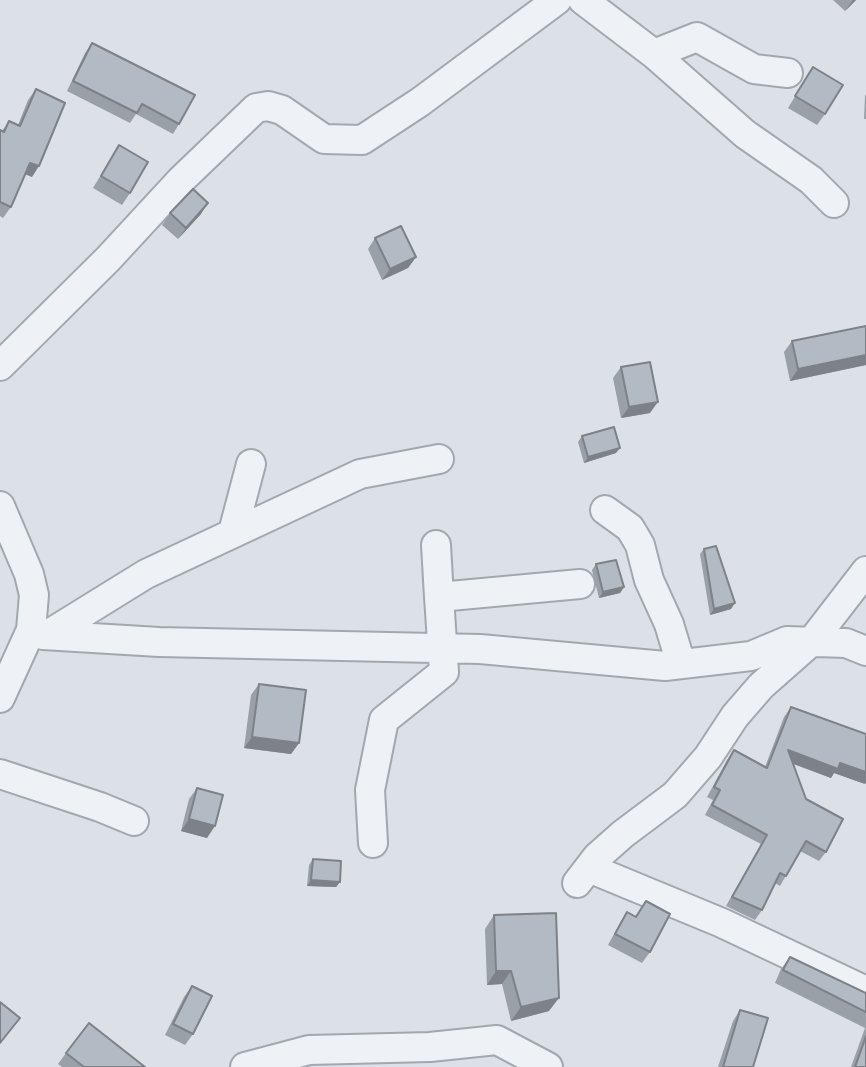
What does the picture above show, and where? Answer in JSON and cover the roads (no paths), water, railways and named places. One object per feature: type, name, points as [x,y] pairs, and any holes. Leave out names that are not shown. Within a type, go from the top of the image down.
[{"type":"street","points":[[0,366],[108,259],[233,128],[257,108],[268,106],[282,110],[324,139],[362,140],[420,102],[556,0]]},
{"type":"street","points":[[583,0],[654,54],[745,134],[811,180],[834,204]]},
{"type":"street","points":[[654,54],[697,37],[754,69],[788,73]]},
{"type":"street","points":[[0,698],[40,632],[146,574],[360,474],[439,459]]},
{"type":"street","points":[[233,532],[251,464]]},
{"type":"street","points":[[0,506],[29,574],[40,632]]},
{"type":"street","points":[[605,510],[630,528],[640,545],[649,580],[669,624],[681,664]]},
{"type":"street","points":[[373,843],[370,790],[383,720],[444,673],[436,545]]},
{"type":"street","points":[[866,571],[812,641],[761,686],[735,716],[708,757],[676,795],[623,834],[583,875],[722,923],[866,991]]},
{"type":"street","points":[[439,597],[580,584]]},
{"type":"street","points":[[40,632],[159,642],[442,648],[665,666],[751,656],[787,641],[846,643],[866,651]]},
{"type":"street","points":[[0,774],[134,821]]},
{"type":"street","points":[[245,1067],[309,1050],[430,1047],[497,1040],[548,1067]]}]
